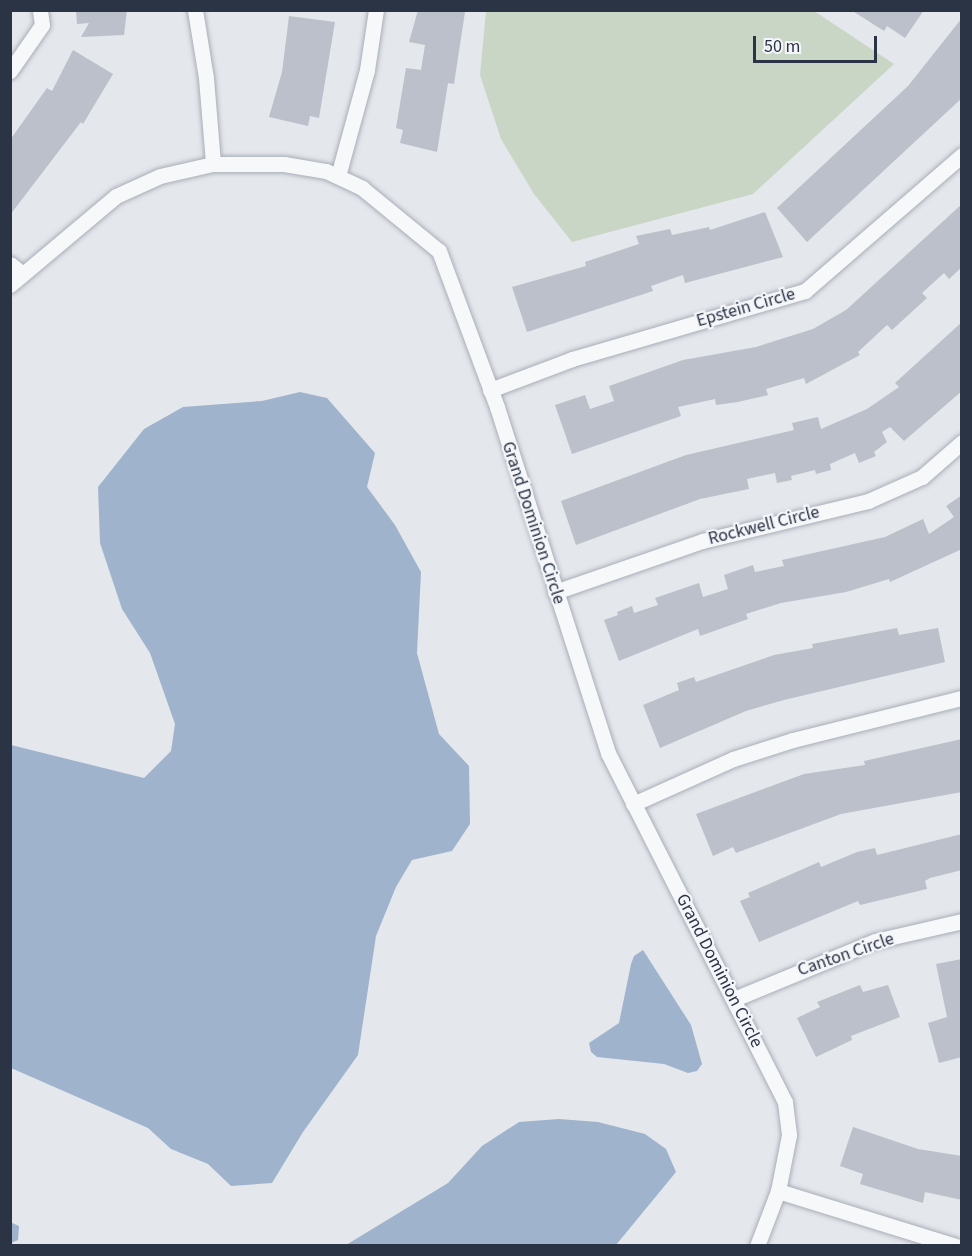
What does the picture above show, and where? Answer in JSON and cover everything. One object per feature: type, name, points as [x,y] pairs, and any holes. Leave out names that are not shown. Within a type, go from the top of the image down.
[{"type":"street","points":[[10,71],[42,25],[40,10]]},
{"type":"street","points":[[195,10],[206,78],[213,164]]},
{"type":"street","points":[[338,176],[367,70],[376,10]]},
{"type":"street","name":"Epstein Circle","points":[[490,390],[572,359],[805,291],[962,155]]},
{"type":"street","name":"Grand Dominion Circle","points":[[10,285],[116,196],[160,176],[213,164],[285,164],[338,176],[362,188],[439,251],[490,390],[608,753],[785,1102],[789,1135],[778,1191],[757,1245]]},
{"type":"street","points":[[10,264],[23,274]]},
{"type":"street","name":"Rockwell Circle","points":[[555,592],[702,542],[868,501],[922,477],[962,442]]},
{"type":"street","points":[[633,804],[677,781],[793,740],[962,698]]},
{"type":"street","name":"Canton Circle","points":[[734,999],[866,944],[962,921]]},
{"type":"street","points":[[778,1191],[956,1245]]},
{"type":"green space","points":[[486,11],[814,11],[894,64],[753,194],[572,242],[534,194],[501,139],[480,75]]},
{"type":"water","points":[[300,392],[327,398],[375,453],[367,487],[395,525],[421,572],[417,653],[439,734],[469,766],[470,824],[452,851],[412,860],[396,887],[376,936],[358,1055],[303,1132],[272,1183],[231,1186],[208,1164],[171,1149],[148,1128],[11,1068],[11,745],[144,778],[171,751],[175,724],[150,653],[122,609],[100,543],[98,487],[144,429],[183,407],[262,401]]},
{"type":"water","points":[[643,950],[691,1025],[702,1064],[697,1071],[688,1073],[664,1064],[597,1057],[591,1052],[589,1043],[619,1023],[631,964],[634,956]]},
{"type":"water","points":[[559,1119],[598,1122],[645,1134],[666,1149],[676,1172],[616,1245],[346,1245],[448,1183],[482,1146],[519,1122]]},
{"type":"water","points":[[10,1222],[19,1226],[18,1240],[11,1243]]},
{"type":"building","points":[[76,10],[127,10],[124,35],[81,37],[89,23],[77,24]]},
{"type":"building","points":[[418,10],[465,12],[454,84],[448,83],[437,152],[400,143],[403,130],[396,128],[406,68],[421,70],[425,45],[409,42]]},
{"type":"building","points":[[851,10],[924,10],[905,38],[887,26],[884,31]]},
{"type":"building","points":[[289,16],[335,22],[319,118],[310,116],[308,126],[269,117],[282,72]]},
{"type":"building","points":[[962,18],[962,98],[807,242],[777,208],[908,86]]},
{"type":"building","points":[[73,50],[113,74],[83,124],[81,122],[10,215],[10,140],[47,88],[52,91]]},
{"type":"building","points":[[962,204],[962,267],[949,279],[944,273],[922,293],[927,298],[892,330],[887,325],[858,352],[860,355],[806,384],[804,378],[766,389],[768,395],[716,405],[715,399],[678,407],[681,416],[572,454],[555,405],[585,395],[590,409],[614,401],[609,386],[683,360],[756,347],[813,329],[846,310]]},
{"type":"building","points":[[765,212],[783,257],[685,283],[683,275],[651,286],[653,291],[527,332],[512,287],[586,266],[585,262],[639,244],[636,236],[670,229],[672,235],[709,227],[710,230]]},
{"type":"building","points":[[962,322],[962,391],[904,441],[890,427],[882,432],[887,442],[874,452],[876,456],[859,463],[855,453],[830,464],[831,470],[816,474],[815,470],[791,476],[792,480],[777,483],[775,473],[747,479],[749,489],[700,499],[576,545],[561,501],[686,455],[794,430],[792,423],[818,417],[821,429],[867,409],[899,387],[895,383]]},
{"type":"building","points":[[962,495],[962,549],[890,582],[889,579],[846,592],[781,603],[746,614],[748,619],[700,636],[698,629],[619,661],[604,620],[618,615],[617,612],[632,606],[634,613],[658,605],[655,598],[699,583],[703,597],[728,589],[724,575],[753,565],[755,572],[784,566],[782,560],[885,537],[923,519],[929,534],[954,517],[946,506]]},
{"type":"building","points":[[897,628],[899,635],[938,628],[945,662],[746,711],[660,748],[643,705],[679,690],[677,683],[694,677],[696,682],[774,655],[813,648],[812,644]]},
{"type":"building","points":[[962,739],[962,792],[841,814],[736,853],[733,847],[713,856],[696,814],[804,774],[865,765],[864,761]]},
{"type":"building","points":[[962,834],[962,870],[930,878],[925,881],[927,889],[860,905],[858,901],[759,942],[740,901],[750,897],[748,893],[819,862],[821,867],[857,852],[875,848],[877,855]]},
{"type":"building","points":[[962,959],[962,1057],[939,1063],[928,1023],[947,1017],[936,964]]},
{"type":"building","points":[[860,985],[863,992],[888,985],[900,1017],[851,1036],[852,1040],[816,1057],[797,1018],[820,1007],[817,1002]]},
{"type":"building","points":[[853,1127],[918,1149],[962,1156],[962,1200],[925,1192],[923,1203],[860,1184],[863,1174],[840,1166]]}]
